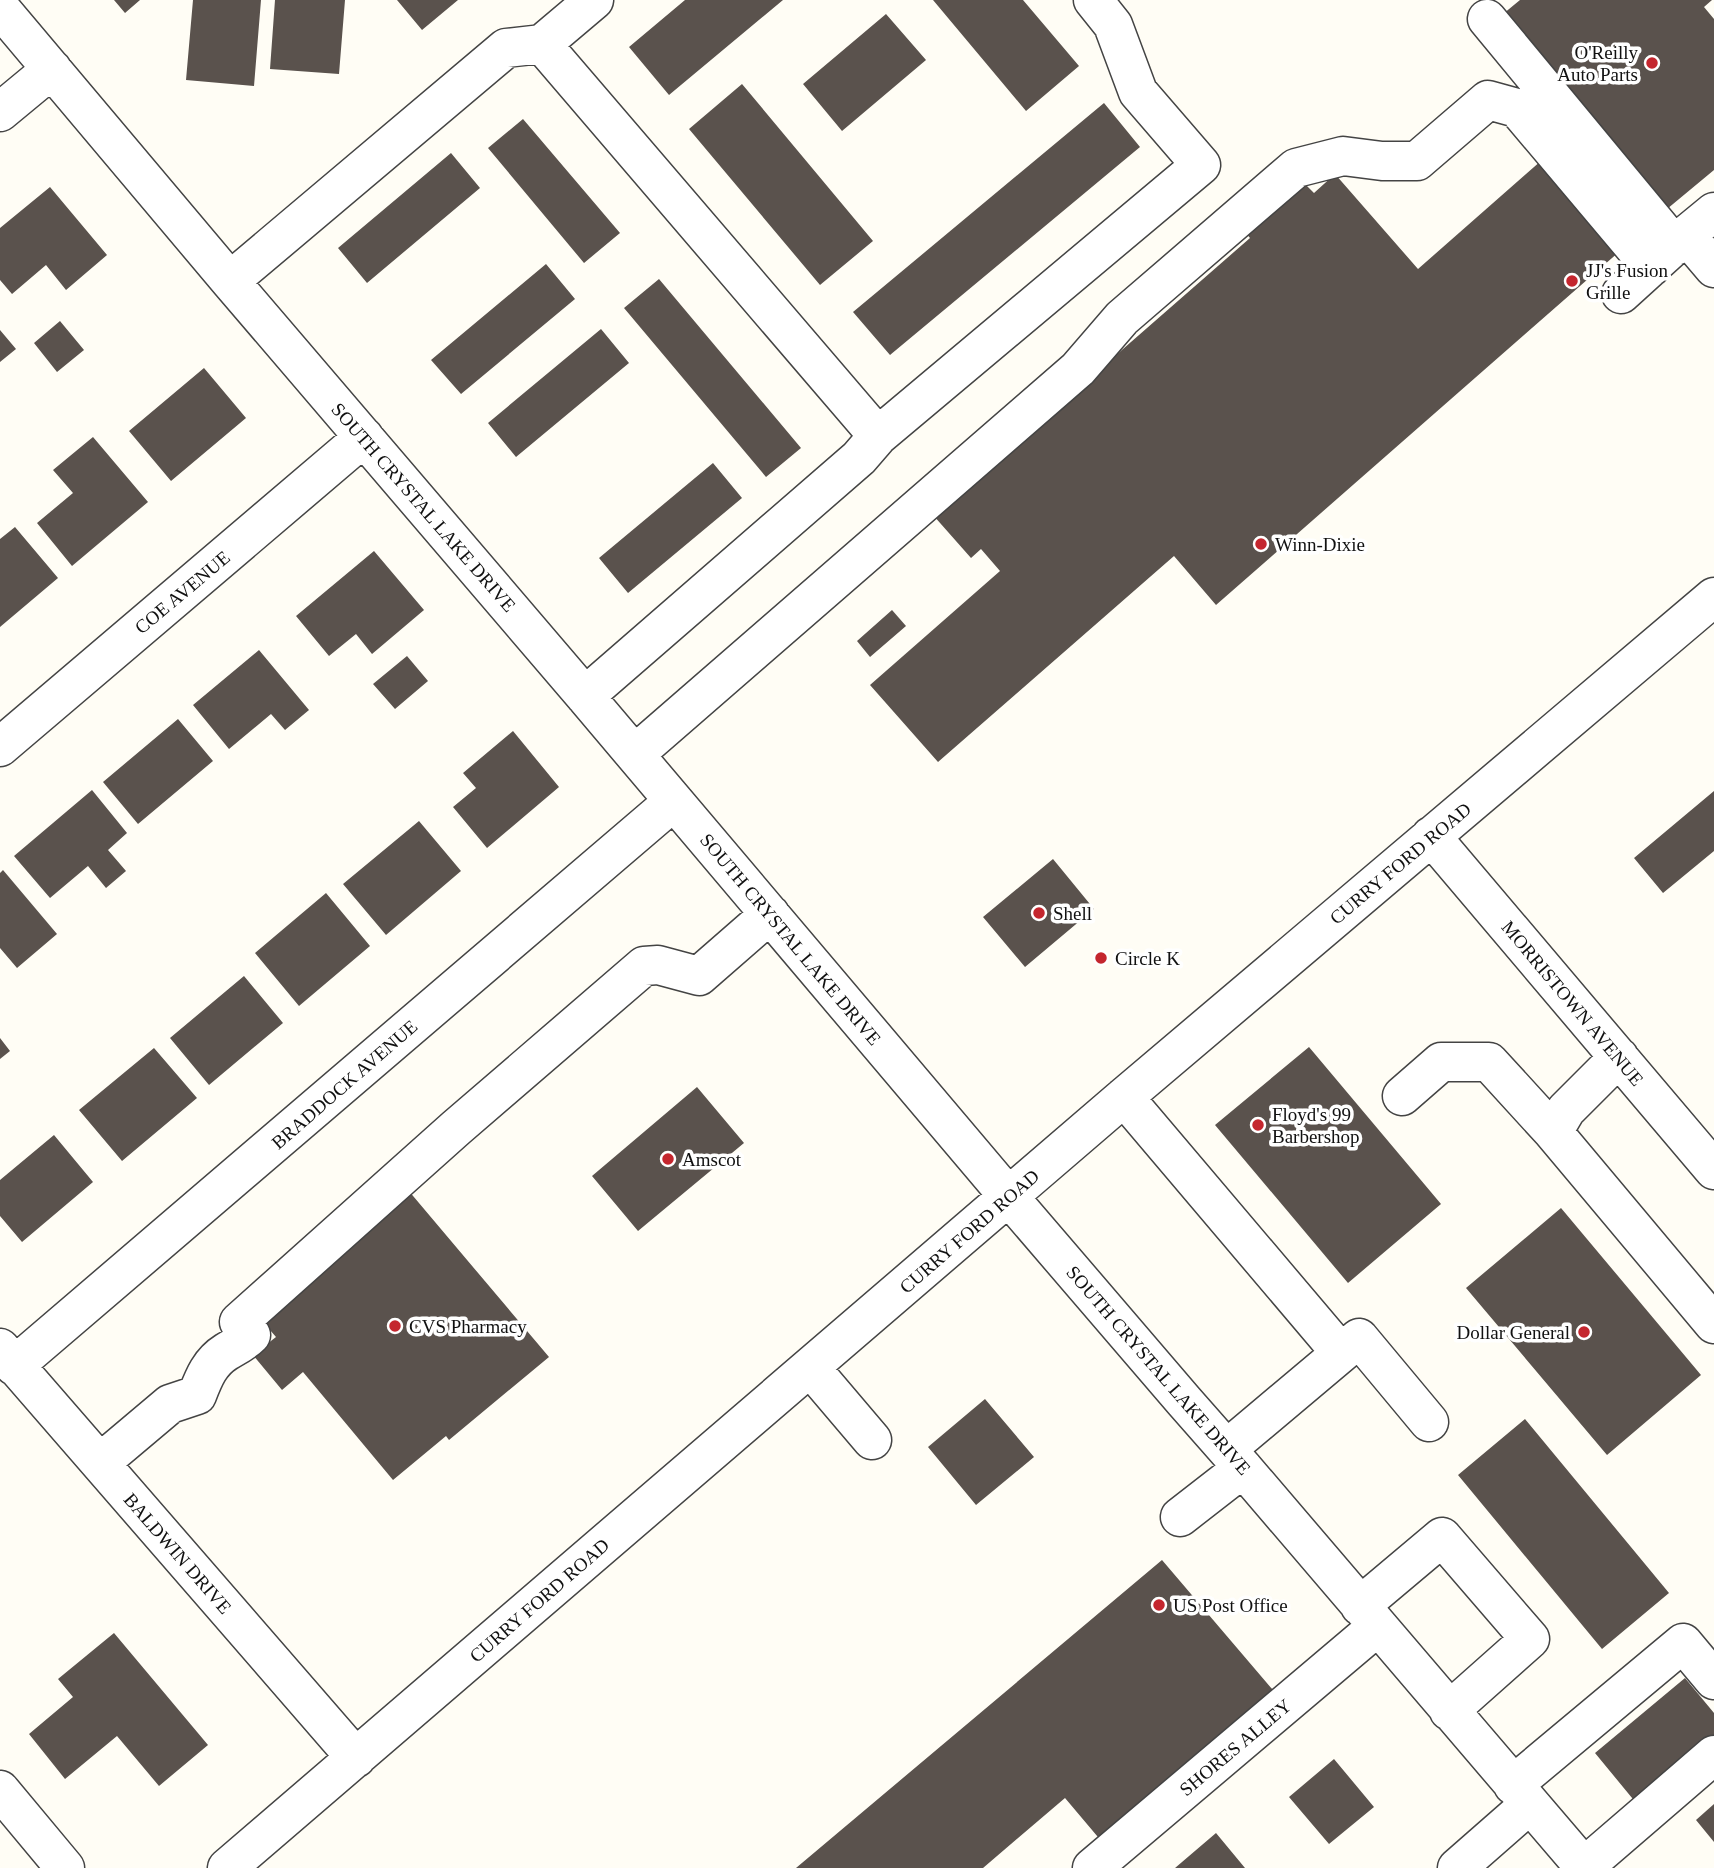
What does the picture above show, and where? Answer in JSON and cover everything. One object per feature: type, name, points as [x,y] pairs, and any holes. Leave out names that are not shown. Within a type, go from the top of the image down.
[{"type":"street","points":[[230,281],[506,48],[542,44],[594,0]]},
{"type":"street","points":[[585,696],[859,458],[878,436],[1201,165],[1138,92],[1113,25],[1093,0]]},
{"type":"street","name":"SOUTH CRYSTAL LAKE DRIVE","points":[[0,8],[1009,1197],[1584,1868]]},
{"type":"street","points":[[1487,19],[1682,240]]},
{"type":"street","points":[[542,44],[878,436]]},
{"type":"street","points":[[0,112],[52,69]]},
{"type":"street","points":[[635,754],[1078,369],[1122,318],[1296,168],[1343,156],[1382,161],[1417,161],[1488,100],[1517,108],[1714,268]]},
{"type":"street","points":[[1621,294],[1682,240]]},
{"type":"street","name":"COE AVENUE","points":[[0,747],[364,437]]},
{"type":"street","name":"CURRY FORD ROAD","points":[[227,1868],[1124,1097],[1714,597]]},
{"type":"street","name":"BRADDOCK AVENUE","points":[[7,1357],[674,801]]},
{"type":"street","name":"MORRISTOWN AVENUE","points":[[1432,836],[1714,1170]]},
{"type":"street","points":[[100,1464],[170,1404],[197,1395],[207,1368],[251,1335],[239,1322],[456,1128],[644,966],[658,965],[699,976],[770,914]]},
{"type":"street","points":[[1553,1132],[1566,1110],[1619,1057]]},
{"type":"street","points":[[1402,1096],[1441,1062],[1489,1062],[1553,1132],[1714,1324]]},
{"type":"street","points":[[1124,1097],[1341,1353]]},
{"type":"street","points":[[1180,1517],[1235,1458],[1359,1338],[1429,1422]]},
{"type":"street","name":"BALDWIN DRIVE","points":[[7,1357],[356,1758]]},
{"type":"street","points":[[810,1367],[872,1440]]},
{"type":"street","name":"SHORES ALLEY","points":[[1093,1868],[1369,1616],[1442,1537],[1530,1640],[1449,1711]]},
{"type":"street","points":[[1457,1868],[1522,1795],[1683,1643],[1714,1680]]},
{"type":"street","points":[[1584,1868],[1714,1755]]},
{"type":"street","points":[[0,1790],[65,1868]]},
{"type":"building","points":[[114,0],[140,0],[125,13]]},
{"type":"building","points":[[193,0],[261,0],[254,86],[186,80]]},
{"type":"building","points":[[275,0],[345,0],[339,74],[270,69]]},
{"type":"building","points":[[397,0],[458,0],[422,30]]},
{"type":"building","points":[[685,0],[783,0],[669,95],[629,47]]},
{"type":"building","points":[[933,0],[1023,0],[1079,66],[1026,111]]},
{"type":"building","points":[[1520,0],[1712,0],[1704,7],[1714,19],[1714,170],[1667,209],[1503,14]]},
{"type":"building","points":[[886,14],[926,60],[842,131],[803,84]]},
{"type":"building","points":[[742,84],[873,241],[820,285],[689,129]]},
{"type":"building","points":[[1104,103],[1140,147],[890,355],[853,312]]},
{"type":"building","points":[[523,119],[620,233],[584,263],[488,148]]},
{"type":"building","points":[[451,153],[480,188],[367,283],[338,248]]},
{"type":"building","points":[[1542,160],[1620,251],[1216,605],[1174,556],[938,762],[870,685],[1000,571],[981,549],[971,558],[933,515],[1250,238],[1245,232],[1303,182],[1314,193],[1335,174],[1418,269]]},
{"type":"building","points":[[50,187],[107,255],[66,290],[46,265],[12,294],[0,280],[0,228]]},
{"type":"building","points":[[546,264],[575,299],[461,394],[431,360]]},
{"type":"building","points":[[659,279],[801,448],[766,477],[624,308]]},
{"type":"building","points":[[60,321],[84,350],[57,372],[34,343]]},
{"type":"building","points":[[601,329],[629,363],[516,457],[488,423]]},
{"type":"building","points":[[0,330],[16,349],[0,362]]},
{"type":"building","points":[[204,368],[246,418],[171,481],[129,431]]},
{"type":"building","points":[[93,437],[148,502],[72,566],[37,523],[73,493],[53,470]]},
{"type":"building","points":[[713,463],[742,498],[628,593],[599,558]]},
{"type":"building","points":[[15,527],[58,578],[0,627],[0,539]]},
{"type":"building","points":[[374,551],[424,610],[372,654],[356,634],[329,656],[296,616]]},
{"type":"building","points":[[892,610],[906,626],[870,657],[857,641]]},
{"type":"building","points":[[259,650],[309,710],[285,730],[271,714],[229,749],[193,705]]},
{"type":"building","points":[[407,656],[428,681],[395,709],[373,684]]},
{"type":"building","points":[[178,719],[213,761],[138,824],[103,782]]},
{"type":"building","points":[[513,731],[559,787],[487,848],[453,807],[476,788],[463,773]]},
{"type":"building","points":[[92,790],[127,833],[108,850],[126,871],[106,888],[88,866],[50,898],[14,856]]},
{"type":"building","points":[[1714,791],[1714,851],[1663,893],[1634,858]]},
{"type":"building","points":[[419,821],[461,871],[386,935],[343,884]]},
{"type":"building","name":"Shell","points":[[1053,859],[1094,909],[1025,967],[983,917]]},
{"type":"building","points":[[3,870],[57,934],[17,968],[0,948],[0,873]]},
{"type":"building","points":[[326,893],[370,946],[299,1006],[255,953]]},
{"type":"building","points":[[244,976],[283,1023],[209,1085],[170,1038]]},
{"type":"building","points":[[0,1038],[10,1051],[0,1059]]},
{"type":"building","points":[[1309,1047],[1441,1204],[1348,1283],[1215,1125]]},
{"type":"building","points":[[154,1048],[197,1098],[122,1161],[79,1110]]},
{"type":"building","name":"Amscot","points":[[697,1087],[744,1143],[638,1231],[592,1176]]},
{"type":"building","points":[[54,1135],[93,1182],[22,1242],[0,1216],[0,1180]]},
{"type":"building","name":"CVS Pharmacy","points":[[408,1190],[549,1357],[449,1440],[446,1436],[393,1480],[303,1372],[282,1390],[253,1355],[276,1337],[258,1316]]},
{"type":"building","name":"Dollar General","points":[[1561,1208],[1701,1375],[1607,1455],[1466,1288]]},
{"type":"building","points":[[985,1399],[1034,1457],[976,1505],[928,1447]]},
{"type":"building","points":[[1525,1419],[1669,1593],[1602,1649],[1458,1475]]},
{"type":"building","points":[[1162,1560],[1278,1696],[1103,1843],[1065,1798],[983,1868],[796,1868]]},
{"type":"building","points":[[114,1633],[208,1745],[159,1786],[117,1736],[65,1779],[29,1734],[73,1697],[58,1679]]},
{"type":"building","points":[[1685,1678],[1714,1713],[1714,1739],[1637,1804],[1595,1753]]},
{"type":"building","points":[[1334,1759],[1374,1807],[1329,1844],[1289,1797]]},
{"type":"building","points":[[1714,1804],[1714,1842],[1696,1820]]},
{"type":"building","points":[[1216,1833],[1245,1868],[1175,1868]]},
{"type":"place","name":"O'Reilly Auto Parts","points":[[1652,63]]},
{"type":"place","name":"JJ's Fusion Grille","points":[[1572,281]]},
{"type":"place","name":"Winn-Dixie","points":[[1261,544]]},
{"type":"place","name":"Shell","points":[[1039,913]]},
{"type":"place","name":"Circle K","points":[[1101,958]]},
{"type":"place","name":"Floyd's 99 Barbershop","points":[[1258,1125]]},
{"type":"place","name":"Amscot","points":[[668,1159]]},
{"type":"place","name":"CVS Pharmacy","points":[[395,1326]]},
{"type":"place","name":"Dollar General","points":[[1584,1332]]},
{"type":"place","name":"US Post Office","points":[[1159,1605]]}]
